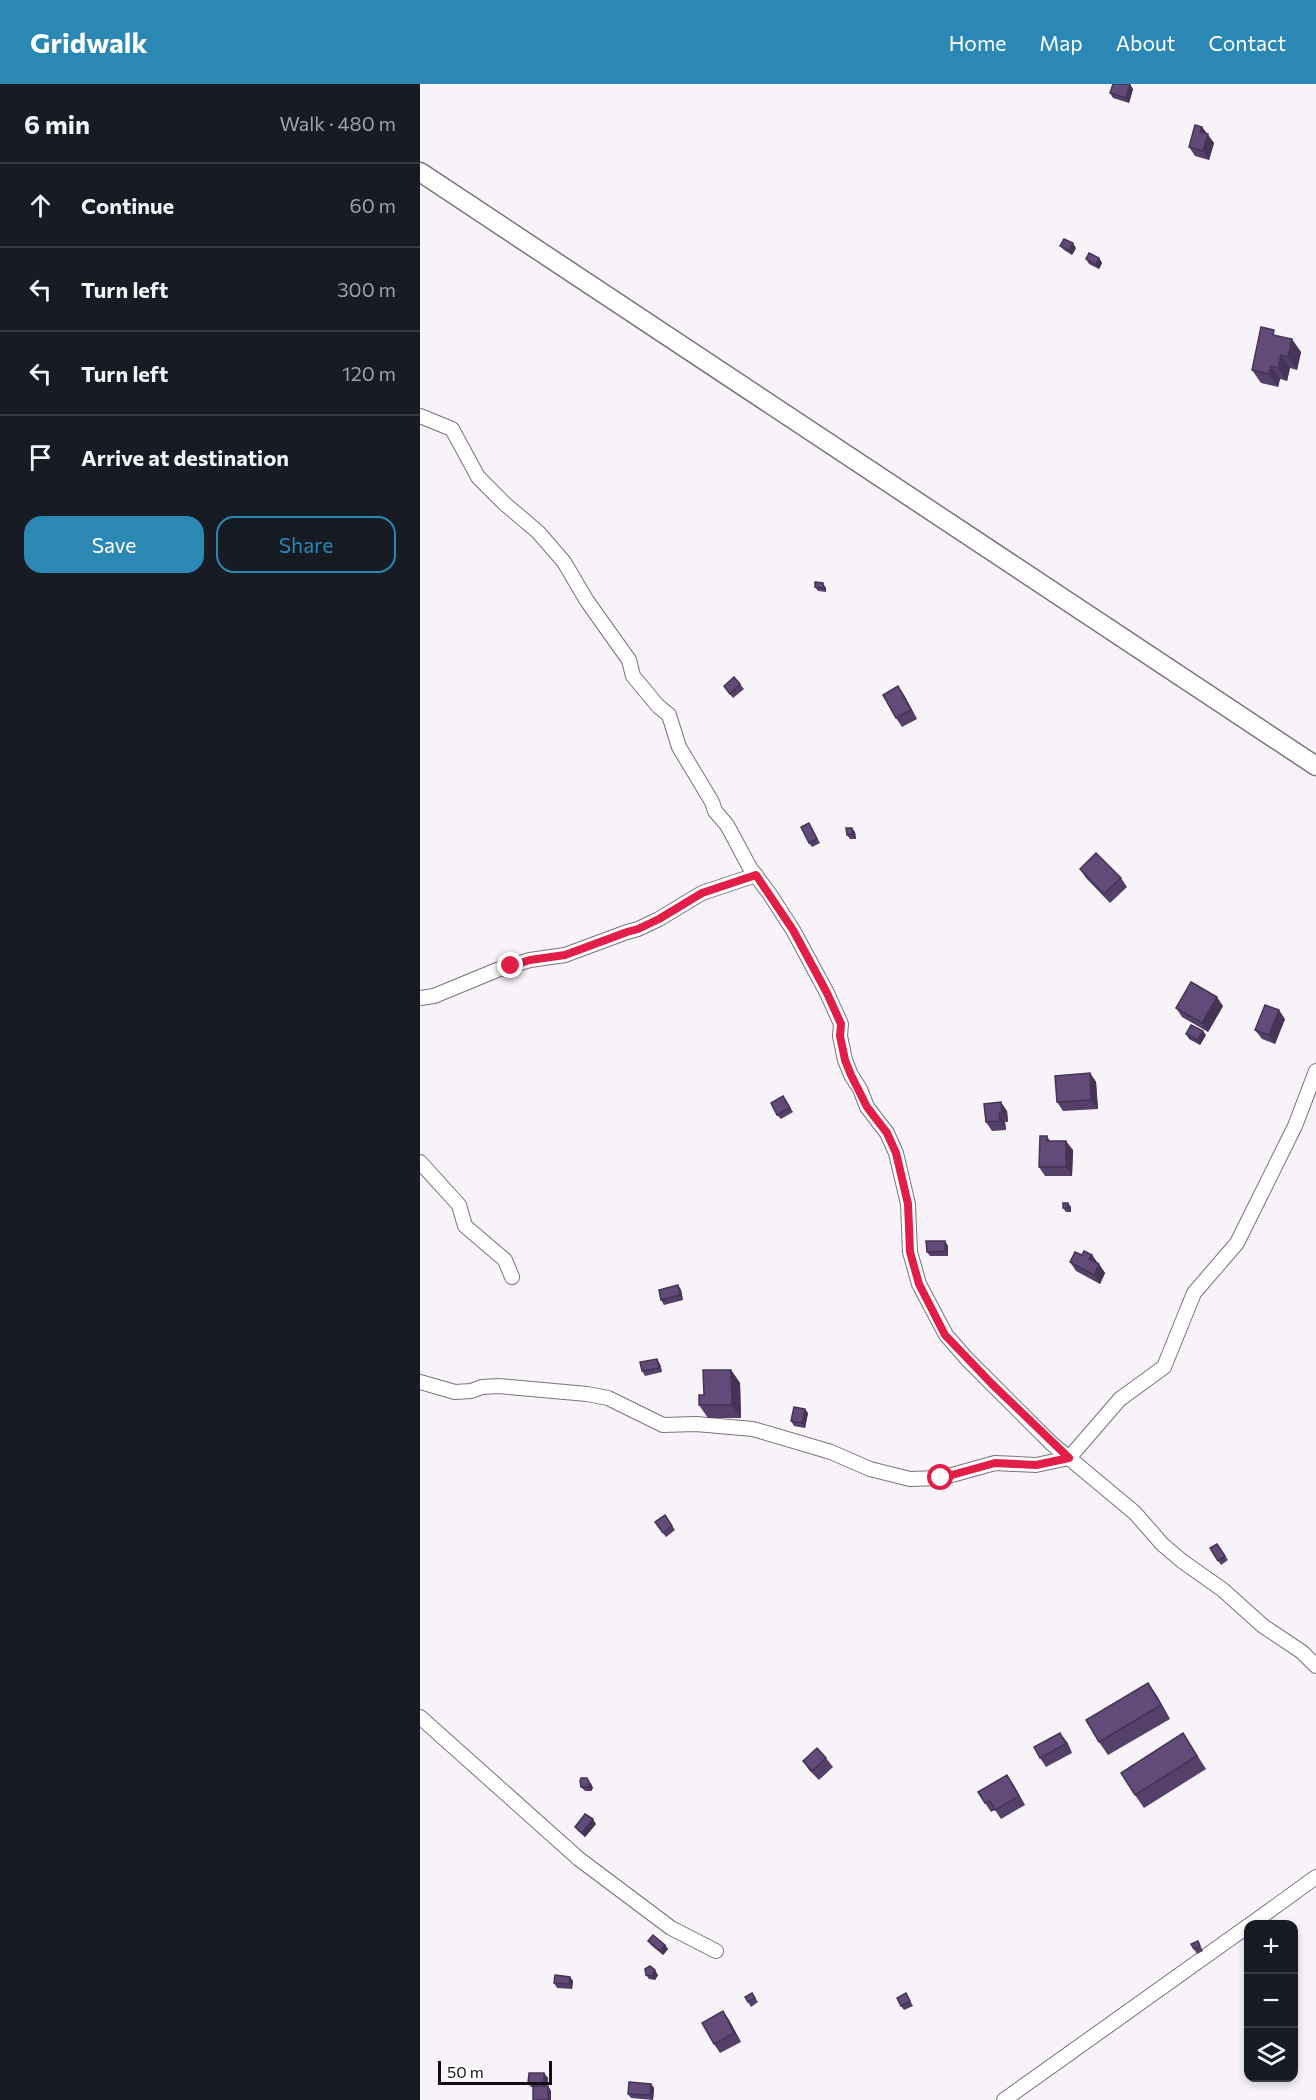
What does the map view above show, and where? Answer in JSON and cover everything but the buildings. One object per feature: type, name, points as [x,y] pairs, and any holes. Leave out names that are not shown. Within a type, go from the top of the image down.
[{"type":"street","points":[[420,172],[1316,766]]},
{"type":"street","points":[[420,416],[452,429],[478,477],[538,532],[564,562],[587,601],[628,660],[633,676],[658,706],[669,715],[679,747],[715,811],[727,825],[756,875],[793,930],[841,1024],[840,1036],[851,1075],[867,1107],[887,1133],[896,1153],[908,1204],[910,1252],[919,1284],[945,1335],[999,1392],[1069,1458],[1119,1498],[1162,1544],[1239,1603],[1263,1626],[1302,1652],[1316,1666]]},
{"type":"street","points":[[420,998],[434,996],[497,970],[530,960],[565,955],[638,929],[702,893],[756,875]]},
{"type":"street","points":[[420,1382],[455,1392],[495,1386],[598,1396],[608,1398],[663,1425],[696,1424],[753,1429],[831,1452],[870,1469],[910,1479],[941,1478],[995,1463],[1036,1465],[1069,1458],[1120,1399],[1164,1367],[1194,1293],[1237,1243],[1295,1125],[1316,1071]]},
{"type":"street","points":[[420,1162],[459,1206],[465,1227],[505,1260],[512,1277]]},
{"type":"street","points":[[420,1717],[579,1859],[671,1928],[716,1951]]},
{"type":"street","points":[[1257,1920],[1316,1877]]},
{"type":"street","points":[[1004,2100],[1244,1929]]},
{"type":"route","points":[[511,966],[530,960],[565,955],[638,929],[702,893],[756,875],[793,930],[827,993],[841,1024],[840,1036],[851,1075],[867,1107],[887,1133],[896,1153],[908,1204],[910,1252],[919,1284],[945,1335],[1051,1443],[1069,1458],[1036,1465],[995,1463],[941,1478]]}]
